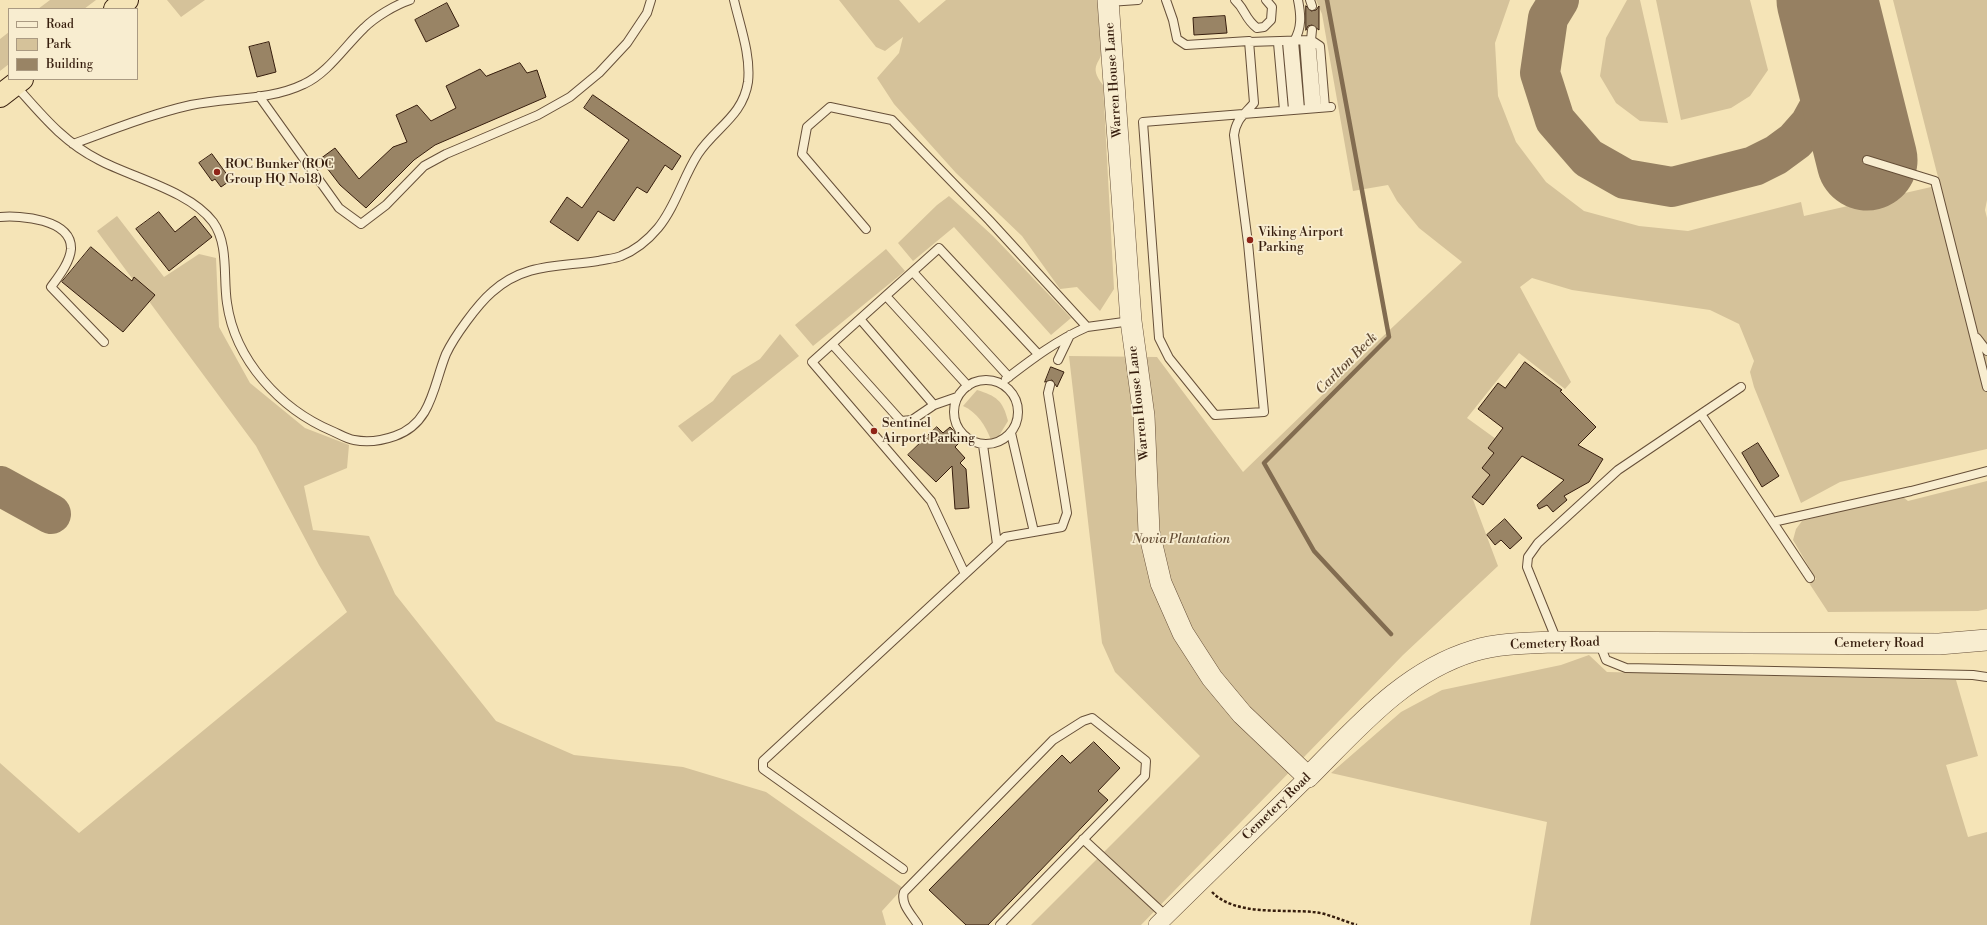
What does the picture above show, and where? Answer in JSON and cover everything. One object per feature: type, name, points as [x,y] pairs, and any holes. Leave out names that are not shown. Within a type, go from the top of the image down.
[{"type":"highway","points":[[116,8],[127,0]]},
{"type":"street","name":"Warren House Lane","points":[[1108,1],[1131,322],[1144,416],[1149,532],[1161,584],[1183,633],[1212,678],[1242,714],[1308,777]]},
{"type":"street","name":"Cemetery Road","points":[[1162,920],[1396,692],[1432,667],[1473,651],[1522,643],[1557,642],[1939,644],[1987,640]]},
{"type":"lane","points":[[74,144],[118,128],[191,105],[273,94],[305,84],[323,71],[365,27],[382,15],[410,0]]},
{"type":"lane","points":[[259,96],[339,208],[361,224],[386,205],[424,166],[446,154],[538,115],[570,97],[600,73],[626,43],[647,13],[651,0]]},
{"type":"lane","points":[[12,86],[61,137],[97,160],[194,203],[214,224],[221,241],[225,265],[227,303],[233,331],[255,371],[276,395],[316,425],[352,440],[380,442],[406,432],[425,414],[447,353],[458,334],[490,293],[510,278],[543,266],[585,263],[619,257],[645,243],[661,224],[697,154],[711,136],[732,118],[742,100],[748,82],[747,54],[734,0]]},
{"type":"lane","points":[[1108,1],[1138,0]]},
{"type":"lane","points":[[1166,0],[1177,39],[1186,44],[1249,41],[1308,41],[1320,46],[1308,108]]},
{"type":"lane","points":[[1236,0],[1244,11],[1247,20],[1257,28],[1264,27],[1271,20],[1272,7],[1266,0]]},
{"type":"lane","points":[[1286,42],[1299,34],[1301,26],[1298,0]]},
{"type":"lane","points":[[1308,108],[1308,41],[1312,30]]},
{"type":"lane","points":[[1249,42],[1254,103],[1246,112],[1236,123],[1234,135],[1248,243],[1264,412],[1215,415],[1170,358],[1159,338],[1143,122],[1246,112],[1308,108]]},
{"type":"lane","points":[[1286,42],[1308,108]]},
{"type":"lane","points":[[1286,42],[1308,108]]},
{"type":"lane","points":[[866,229],[802,154],[807,127],[830,107],[892,120],[989,220],[1087,327]]},
{"type":"lane","points":[[1867,160],[1935,181],[1987,387]]},
{"type":"lane","points":[[0,217],[16,216],[36,219],[57,226],[68,236],[71,249],[63,269],[51,287],[104,342]]},
{"type":"lane","points":[[965,574],[931,500],[812,362],[939,248],[1038,354]]},
{"type":"lane","points":[[913,272],[1009,377]]},
{"type":"lane","points":[[886,296],[968,386]]},
{"type":"lane","points":[[860,319],[934,405]]},
{"type":"lane","points":[[1000,383],[1038,354],[1087,327],[1131,322]]},
{"type":"lane","points":[[1974,334],[1987,351]]},
{"type":"lane","points":[[1058,360],[1070,335]]},
{"type":"lane","points":[[832,344],[900,421],[912,420],[934,405],[958,397]]},
{"type":"lane","points":[[984,380],[994,381],[1000,383],[1012,393],[1017,402],[1018,419],[1011,433],[1003,440],[993,444],[983,445],[973,442],[964,436],[958,427],[954,417],[954,407],[958,397],[968,386],[984,380]]},
{"type":"lane","points":[[904,869],[763,769],[763,760],[1005,537],[1062,527],[1067,513],[1048,393],[1050,385]]},
{"type":"lane","points":[[1557,642],[1527,567],[1528,557],[1538,543],[1618,470],[1741,387]]},
{"type":"lane","points":[[1702,414],[1810,578]]},
{"type":"lane","points":[[1011,433],[1034,532]]},
{"type":"lane","points":[[983,445],[997,544]]},
{"type":"lane","points":[[1773,522],[1911,491],[1987,471]]},
{"type":"lane","points":[[1599,642],[1606,660],[1626,668],[1973,674],[1987,676]]},
{"type":"lane","points":[[918,925],[904,904],[902,898],[904,892],[1053,740],[1083,721],[1092,718],[1146,761],[1145,776],[1000,925]]},
{"type":"lane","points":[[1083,839],[1162,920]]},
{"type":"path","points":[[1201,882],[1217,897],[1246,909],[1314,912],[1357,925]]},
{"type":"green space","points":[[50,0],[96,0],[85,8],[39,8]]},
{"type":"green space","points":[[167,0],[205,0],[181,17]]},
{"type":"green space","points":[[839,0],[899,0],[919,23],[946,0],[1099,0],[1103,48],[1096,68],[1096,73],[1103,85],[1114,289],[1100,311],[1077,287],[1060,289],[1022,236],[956,173],[894,104],[877,78],[899,53],[903,37],[885,51],[876,47]]},
{"type":"green space","name":"Novia Plantation","points":[[1316,0],[1510,0],[1495,43],[1498,96],[1516,142],[1546,182],[1584,211],[1639,226],[1688,231],[1801,202],[1804,216],[1940,185],[1893,0],[1987,0],[1987,200],[1985,210],[1987,218],[1987,449],[1840,482],[1801,503],[1754,387],[1750,372],[1754,361],[1739,324],[1710,310],[1572,290],[1532,278],[1520,287],[1571,382],[1565,389],[1519,353],[1467,418],[1496,439],[1488,447],[1494,453],[1482,468],[1490,475],[1472,497],[1498,566],[1403,655],[1141,925],[1031,925],[1200,756],[1115,672],[1102,643],[1069,356],[1157,357],[1243,472],[1462,262],[1419,228],[1397,201],[1388,185],[1353,191],[1322,14]]},
{"type":"green space","points":[[1627,0],[1640,0],[1668,123],[1640,121],[1616,103],[1600,76],[1606,38]]},
{"type":"green space","points":[[1656,0],[1750,0],[1768,70],[1750,96],[1731,108],[1681,120]]},
{"type":"green space","points":[[8,33],[8,65],[0,71],[0,39]]},
{"type":"green space","points":[[949,196],[993,236],[1071,318],[1051,335],[954,227],[913,261],[898,243],[937,205]]},
{"type":"green space","points":[[117,216],[164,277],[199,254],[216,258],[219,327],[250,383],[305,428],[349,445],[347,468],[304,486],[313,530],[369,536],[395,594],[496,721],[574,755],[683,767],[766,792],[903,888],[882,911],[886,925],[0,925],[0,763],[79,833],[347,612],[319,565],[256,446],[97,231]]},
{"type":"green space","points":[[886,249],[905,271],[813,346],[795,325]]},
{"type":"green space","points":[[780,334],[799,356],[692,442],[678,426],[713,401],[732,376],[760,359]]},
{"type":"green space","points":[[977,390],[994,397],[1004,408],[1008,421],[997,439],[991,440],[977,416],[963,406]]},
{"type":"green space","points":[[1987,481],[1987,609],[1978,611],[1828,612],[1809,583],[1816,579],[1793,540],[1796,529],[1802,521],[1899,494],[1908,501]]},
{"type":"green space","points":[[1589,655],[1607,672],[1956,680],[1978,756],[1946,765],[1968,837],[1987,832],[1987,925],[1530,925],[1547,822],[1331,773],[1401,712],[1442,690],[1561,665]]},
{"type":"building","points":[[447,3],[459,26],[426,42],[415,20]]},
{"type":"building","points":[[1306,6],[1311,11],[1316,10],[1319,6],[1319,30],[1312,25],[1308,26],[1306,30]]},
{"type":"building","points":[[1225,16],[1227,33],[1194,35],[1193,18]]},
{"type":"building","points":[[269,42],[276,72],[257,77],[249,47]]},
{"type":"building","points":[[520,63],[527,73],[537,70],[546,97],[435,145],[414,160],[366,208],[340,185],[320,159],[335,148],[359,179],[393,147],[407,142],[396,115],[417,105],[431,121],[456,108],[446,86],[480,69],[486,76]]},
{"type":"building","points":[[593,95],[681,156],[672,170],[665,165],[647,193],[637,187],[614,221],[598,211],[578,241],[550,222],[567,197],[582,208],[629,140],[584,108]]},
{"type":"building","points":[[212,154],[231,180],[221,187],[215,179],[212,181],[199,163]]},
{"type":"building","points":[[159,212],[175,232],[195,216],[212,237],[169,271],[136,229]]},
{"type":"building","points":[[91,247],[132,281],[134,277],[155,295],[123,332],[62,282]]},
{"type":"building","points":[[1525,362],[1562,390],[1560,391],[1596,427],[1578,445],[1603,459],[1589,482],[1564,496],[1567,500],[1553,512],[1547,505],[1539,509],[1537,505],[1564,480],[1522,456],[1483,505],[1472,497],[1490,475],[1482,468],[1494,453],[1488,448],[1503,428],[1478,409],[1498,383],[1505,388]]},
{"type":"building","points":[[1051,367],[1064,372],[1057,387],[1052,380],[1045,382]]},
{"type":"building","points":[[937,427],[943,433],[950,427],[962,440],[955,447],[965,458],[960,463],[966,469],[969,508],[955,509],[952,466],[936,482],[908,455]]},
{"type":"building","points":[[1758,443],[1779,476],[1762,487],[1742,453]]},
{"type":"building","points":[[1505,519],[1522,538],[1510,549],[1501,540],[1495,545],[1487,535]]},
{"type":"building","points":[[1094,742],[1120,768],[1098,791],[1108,800],[988,925],[966,925],[929,890],[1062,755],[1070,763]]},
{"type":"waterway","name":"Carlton Beck","points":[[1327,0],[1389,337],[1264,463],[1314,551],[1391,634]]},
{"type":"taxiway","points":[[1559,0],[1548,18],[1540,73],[1555,120],[1588,158],[1625,179],[1672,187],[1754,166],[1776,155],[1795,141],[1810,124],[1821,104],[1829,82],[1833,60],[1829,11]]},
{"type":"taxiway","points":[[0,486],[51,514]]},
{"type":"runway","points":[[1827,0],[1867,160]]},
{"type":"place","name":"ROC Bunker (ROC Group HQ No18)","points":[[217,172]]},
{"type":"place","name":"Viking Airport Parking","points":[[1250,240]]},
{"type":"place","name":"Sentinel Airport Parking","points":[[874,431]]}]
